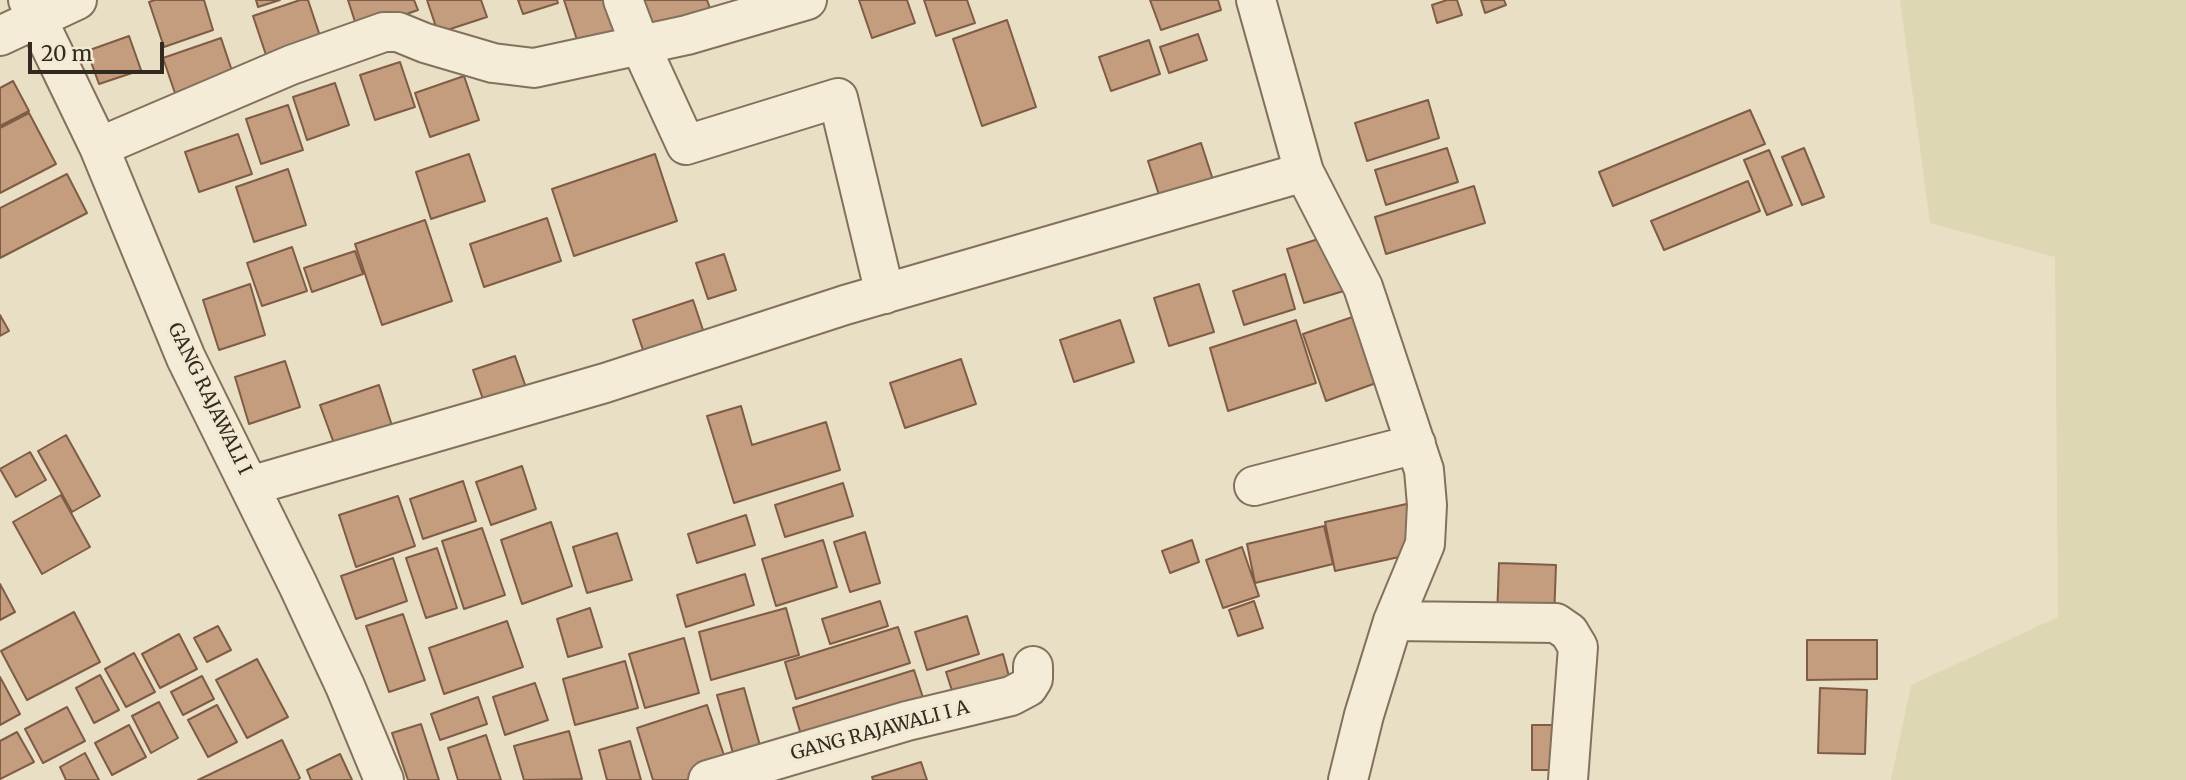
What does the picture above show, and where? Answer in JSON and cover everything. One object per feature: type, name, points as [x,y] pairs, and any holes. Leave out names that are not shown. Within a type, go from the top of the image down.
[{"type":"street","points":[[0,36],[33,9],[77,0]]},
{"type":"street","points":[[623,0],[640,45],[686,145],[838,98],[885,294]]},
{"type":"street","points":[[99,147],[291,65],[384,32],[398,32],[493,63],[534,68],[687,35],[807,0]]},
{"type":"street","points":[[1256,0],[1304,172],[1363,287],[1424,470],[1425,544],[1393,621],[1364,715],[1348,780]]},
{"type":"street","name":"GANG RAJAWALI I","points":[[33,9],[99,147],[186,358],[345,686],[384,780]]},
{"type":"street","points":[[250,486],[605,383],[885,294],[1304,172]]},
{"type":"street","points":[[1254,486],[1416,444]]},
{"type":"street","points":[[1393,621],[1556,623],[1569,632],[1578,647],[1568,780]]},
{"type":"street","name":"GANG RAJAWALI I A","points":[[708,780],[907,721],[1011,696],[1028,687],[1033,679],[1033,666]]},
{"type":"shaded area","points":[[1900,0],[2186,0],[2186,780],[1891,780],[1911,685],[2058,617],[2055,257],[1930,223]]},
{"type":"building","points":[[204,0],[213,30],[164,47],[149,2]]},
{"type":"building","points":[[256,0],[280,0],[258,7]]},
{"type":"building","points":[[300,0],[308,0],[322,42],[268,61],[253,16]]},
{"type":"building","points":[[348,0],[414,0],[418,10],[358,31]]},
{"type":"building","points":[[427,0],[481,0],[487,17],[438,33]]},
{"type":"building","points":[[518,0],[557,0],[558,3],[523,14]]},
{"type":"building","points":[[564,0],[609,0],[618,29],[578,43]]},
{"type":"building","points":[[637,0],[707,0],[712,14],[649,35]]},
{"type":"building","points":[[859,0],[907,0],[915,23],[872,38]]},
{"type":"building","points":[[924,0],[967,0],[975,23],[936,36]]},
{"type":"building","points":[[1150,0],[1218,0],[1221,10],[1161,30]]},
{"type":"building","points":[[1457,0],[1462,15],[1437,23],[1432,5]]},
{"type":"building","points":[[1481,0],[1504,0],[1506,5],[1485,13]]},
{"type":"building","points":[[1007,20],[1036,107],[982,126],[953,39]]},
{"type":"building","points":[[1198,34],[1207,60],[1169,73],[1160,47]]},
{"type":"building","points":[[129,36],[141,70],[99,84],[87,51]]},
{"type":"building","points":[[221,38],[236,83],[178,102],[163,58]]},
{"type":"building","points":[[1149,40],[1160,74],[1111,91],[1099,57]]},
{"type":"building","points":[[400,62],[415,107],[375,120],[360,75]]},
{"type":"building","points":[[464,76],[479,120],[430,137],[415,93]]},
{"type":"building","points":[[13,81],[29,111],[0,126],[0,88]]},
{"type":"building","points":[[335,83],[349,125],[307,140],[293,97]]},
{"type":"building","points":[[1428,100],[1439,138],[1367,161],[1355,123]]},
{"type":"building","points":[[288,105],[303,150],[261,164],[246,119]]},
{"type":"building","points":[[1750,110],[1765,144],[1613,206],[1599,172]]},
{"type":"building","points":[[29,113],[56,164],[0,193],[0,128]]},
{"type":"building","points":[[238,134],[252,174],[199,192],[185,152]]},
{"type":"building","points":[[1201,143],[1214,183],[1161,201],[1148,161]]},
{"type":"building","points":[[1447,148],[1458,182],[1386,205],[1375,170]]},
{"type":"building","points":[[1804,148],[1824,197],[1802,205],[1782,157]]},
{"type":"building","points":[[1769,150],[1792,205],[1767,215],[1744,160]]},
{"type":"building","points":[[469,154],[485,201],[431,219],[416,172]]},
{"type":"building","points":[[655,154],[677,221],[574,256],[552,189]]},
{"type":"building","points":[[288,169],[306,225],[254,242],[236,187]]},
{"type":"building","points":[[67,174],[87,213],[0,258],[0,208]]},
{"type":"building","points":[[1748,181],[1760,211],[1664,250],[1651,221]]},
{"type":"building","points":[[1474,186],[1485,223],[1386,254],[1375,217]]},
{"type":"building","points":[[547,218],[561,261],[484,287],[470,244]]},
{"type":"building","points":[[425,220],[452,301],[382,325],[355,244]]},
{"type":"building","points":[[1331,235],[1347,290],[1304,303],[1287,249]]},
{"type":"building","points":[[292,247],[307,291],[262,306],[247,263]]},
{"type":"building","points":[[355,251],[363,274],[312,292],[304,268]]},
{"type":"building","points":[[724,254],[736,290],[708,299],[696,263]]},
{"type":"building","points":[[1285,274],[1295,309],[1244,325],[1233,291]]},
{"type":"building","points":[[250,284],[265,335],[219,350],[203,300]]},
{"type":"building","points":[[1199,284],[1214,332],[1169,346],[1154,298]]},
{"type":"building","points":[[693,300],[704,333],[644,353],[633,320]]},
{"type":"building","points":[[1367,312],[1390,378],[1326,401],[1303,334]]},
{"type":"building","points":[[0,315],[9,331],[0,336]]},
{"type":"building","points":[[1120,320],[1134,362],[1074,382],[1060,340]]},
{"type":"building","points":[[1296,320],[1316,383],[1228,411],[1210,348]]},
{"type":"building","points":[[515,356],[529,396],[487,411],[473,370]]},
{"type":"building","points":[[961,359],[976,404],[905,428],[890,383]]},
{"type":"building","points":[[285,361],[300,407],[249,424],[235,377]]},
{"type":"building","points":[[379,385],[393,429],[336,449],[320,405]]},
{"type":"building","points":[[741,406],[752,445],[826,422],[840,470],[734,503],[707,416]]},
{"type":"building","points":[[66,435],[100,496],[72,512],[38,451]]},
{"type":"building","points":[[30,452],[46,480],[16,497],[0,469]]},
{"type":"building","points":[[522,466],[536,509],[491,525],[476,482]]},
{"type":"building","points":[[463,481],[476,521],[423,539],[410,499]]},
{"type":"building","points":[[843,483],[853,516],[785,537],[775,505]]},
{"type":"building","points":[[61,495],[90,547],[42,574],[13,522]]},
{"type":"building","points":[[398,496],[415,546],[356,567],[339,515]]},
{"type":"building","points":[[1411,503],[1422,552],[1335,571],[1325,522]]},
{"type":"building","points":[[746,515],[755,545],[697,563],[688,534]]},
{"type":"building","points":[[551,522],[572,586],[522,604],[501,540]]},
{"type":"building","points":[[1324,526],[1333,564],[1255,583],[1247,544]]},
{"type":"building","points":[[482,528],[505,595],[464,609],[442,541]]},
{"type":"building","points":[[865,532],[880,583],[850,592],[834,542]]},
{"type":"building","points":[[617,533],[632,580],[587,593],[573,547]]},
{"type":"building","points":[[823,540],[837,587],[776,606],[762,559]]},
{"type":"building","points":[[1192,540],[1199,562],[1170,573],[1162,551]]},
{"type":"building","points":[[1242,547],[1259,596],[1223,608],[1206,560]]},
{"type":"building","points":[[437,548],[457,608],[426,618],[406,558]]},
{"type":"building","points":[[393,558],[407,601],[356,619],[341,576]]},
{"type":"building","points":[[1499,563],[1556,565],[1554,619],[1497,617]]},
{"type":"building","points":[[745,574],[754,605],[686,627],[677,595]]},
{"type":"building","points":[[0,584],[15,612],[0,620]]},
{"type":"building","points":[[880,601],[888,626],[830,644],[822,619]]},
{"type":"building","points":[[1254,601],[1263,628],[1238,636],[1229,610]]},
{"type":"building","points":[[590,608],[602,647],[568,657],[557,619]]},
{"type":"building","points":[[786,608],[799,655],[711,680],[699,632]]},
{"type":"building","points":[[74,612],[100,662],[27,700],[1,651]]},
{"type":"building","points":[[403,614],[425,680],[389,692],[366,626]]},
{"type":"building","points":[[967,616],[979,654],[927,670],[915,632]]},
{"type":"building","points":[[507,621],[523,667],[444,694],[429,648]]},
{"type":"building","points":[[218,626],[231,650],[207,662],[194,638]]},
{"type":"building","points":[[898,627],[910,663],[796,699],[785,662]]},
{"type":"building","points":[[179,634],[197,669],[160,688],[142,654]]},
{"type":"building","points":[[684,638],[699,693],[645,708],[629,654]]},
{"type":"building","points":[[1807,640],[1877,640],[1877,679],[1807,680]]},
{"type":"building","points":[[134,653],[155,692],[126,707],[105,669]]},
{"type":"building","points":[[1003,654],[1010,680],[954,697],[946,672]]},
{"type":"building","points":[[257,659],[288,717],[247,738],[216,680]]},
{"type":"building","points":[[625,661],[638,708],[575,725],[563,679]]},
{"type":"building","points":[[914,670],[927,710],[805,748],[793,708]]},
{"type":"building","points":[[100,675],[119,710],[94,723],[76,688]]},
{"type":"building","points":[[202,676],[214,699],[183,715],[171,692]]},
{"type":"building","points":[[0,677],[20,714],[0,725]]},
{"type":"building","points":[[535,683],[548,720],[505,735],[493,697]]},
{"type":"building","points":[[744,688],[764,760],[737,768],[717,695]]},
{"type":"building","points":[[1820,688],[1867,690],[1865,754],[1818,753]]},
{"type":"building","points":[[478,697],[487,724],[440,740],[431,714]]},
{"type":"building","points":[[159,702],[178,738],[151,753],[132,716]]},
{"type":"building","points":[[217,705],[237,742],[208,757],[188,720]]},
{"type":"building","points":[[707,705],[729,770],[698,780],[653,780],[637,728]]},
{"type":"building","points":[[67,707],[85,741],[43,763],[25,729]]},
{"type":"building","points":[[421,724],[439,780],[408,780],[392,733]]},
{"type":"building","points":[[129,725],[146,757],[112,775],[95,743]]},
{"type":"building","points":[[1532,725],[1565,725],[1565,770],[1532,770]]},
{"type":"building","points":[[569,731],[582,779],[524,780],[514,746]]},
{"type":"building","points":[[17,732],[34,762],[0,779],[0,741]]},
{"type":"building","points":[[486,735],[501,780],[458,780],[448,748]]},
{"type":"building","points":[[282,740],[300,778],[297,780],[198,780]]},
{"type":"building","points":[[630,741],[641,780],[607,780],[599,750]]},
{"type":"building","points":[[85,753],[99,780],[66,780],[60,767]]},
{"type":"building","points":[[340,754],[352,780],[311,780],[307,770]]},
{"type":"building","points":[[921,762],[927,780],[873,780],[872,777]]}]
